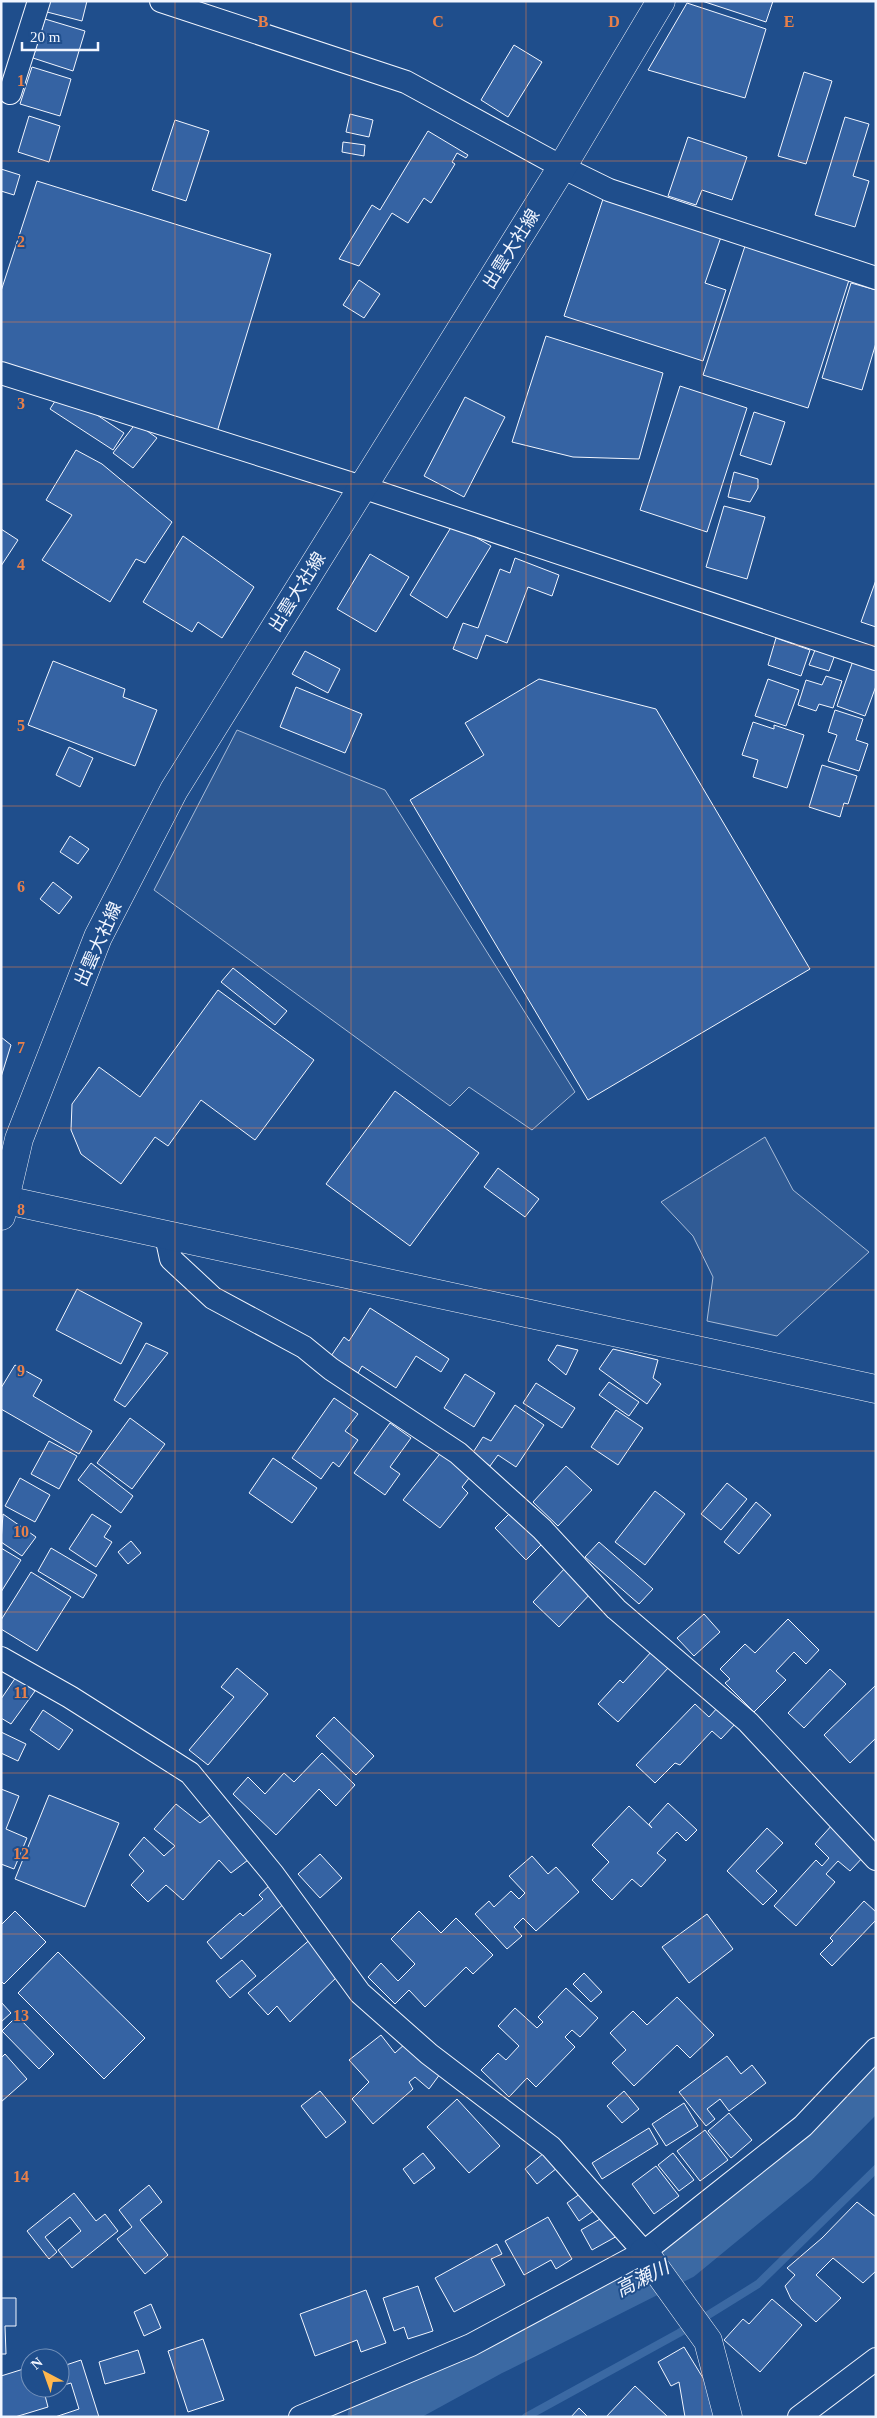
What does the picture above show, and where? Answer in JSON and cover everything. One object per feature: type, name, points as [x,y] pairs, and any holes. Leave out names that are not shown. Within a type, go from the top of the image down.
[{"type":"main road","name":"出雲大社線","points":[[3,1205],[19,1139],[98,937],[174,790],[562,167],[661,1]]},
{"type":"main road","points":[[3,1205],[166,1236],[876,1388]]},
{"type":"main road","points":[[644,2252],[708,2340],[728,2417]]},
{"type":"street","points":[[10,93],[39,1]]},
{"type":"street","points":[[161,1],[406,82],[562,167],[609,190],[876,278]]},
{"type":"street","points":[[1,373],[362,487],[876,659]]},
{"type":"street","points":[[166,1236],[172,1259],[213,1298],[304,1347],[331,1369],[458,1453],[542,1529],[616,1609],[748,1722],[876,1859]]},
{"type":"street","points":[[1,1658],[70,1697],[190,1772],[273,1874],[360,1993],[429,2054],[552,2147],[644,2252]]},
{"type":"street","points":[[308,2415],[470,2345],[644,2252],[803,2126],[876,2049]]},
{"type":"street","points":[[799,2417],[876,2359]]},
{"type":"shaded area","points":[[237,730],[385,790],[575,1092],[532,1130],[469,1087],[450,1106],[154,890]]},
{"type":"shaded area","points":[[765,1137],[793,1190],[869,1252],[777,1336],[707,1321],[713,1277],[693,1236],[661,1202]]},
{"type":"building","points":[[49,1],[87,1],[82,21],[47,12]]},
{"type":"building","points":[[702,1],[773,1],[766,22]]},
{"type":"building","points":[[687,3],[766,29],[745,98],[648,70]]},
{"type":"building","points":[[45,19],[85,31],[73,71],[33,58]]},
{"type":"building","points":[[514,45],[542,62],[508,117],[481,100]]},
{"type":"building","points":[[32,67],[71,79],[60,116],[20,104]]},
{"type":"building","points":[[804,72],[832,81],[806,164],[778,156]]},
{"type":"building","points":[[350,114],[373,120],[369,137],[346,132]]},
{"type":"building","points":[[29,116],[60,126],[49,162],[18,152]]},
{"type":"building","points":[[845,117],[869,124],[853,176],[869,181],[855,227],[815,215]]},
{"type":"building","points":[[175,120],[209,131],[186,201],[152,190]]},
{"type":"building","points":[[428,131],[468,155],[466,158],[457,153],[452,162],[455,164],[431,203],[424,198],[408,223],[392,213],[359,266],[339,259],[372,205],[380,210]]},
{"type":"building","points":[[688,137],[747,157],[732,200],[702,190],[696,205],[668,196]]},
{"type":"building","points":[[343,142],[365,145],[364,156],[342,152]]},
{"type":"building","points":[[1,169],[20,175],[14,195],[1,191]]},
{"type":"building","points":[[37,181],[271,254],[217,432],[1,365],[1,291]]},
{"type":"building","points":[[603,199],[721,237],[705,283],[726,290],[703,361],[564,316]]},
{"type":"building","points":[[745,246],[849,280],[808,408],[703,375]]},
{"type":"building","points":[[359,280],[380,294],[364,318],[343,305]]},
{"type":"building","points":[[851,283],[876,290],[876,343],[862,390],[822,378]]},
{"type":"building","points":[[546,336],[663,373],[639,459],[573,457],[512,442]]},
{"type":"building","points":[[680,386],[747,408],[707,532],[640,510]]},
{"type":"building","points":[[59,395],[94,413],[124,433],[113,450],[50,409]]},
{"type":"building","points":[[465,397],[505,417],[464,497],[424,476]]},
{"type":"building","points":[[754,412],[785,422],[771,465],[740,455]]},
{"type":"building","points":[[136,423],[157,438],[133,468],[113,453]]},
{"type":"building","points":[[76,450],[102,464],[172,522],[145,563],[136,559],[110,602],[42,560],[72,515],[46,500]]},
{"type":"building","points":[[734,472],[758,479],[758,488],[750,502],[728,497]]},
{"type":"building","points":[[724,506],[765,517],[747,579],[706,567]]},
{"type":"building","points":[[453,524],[491,546],[447,618],[410,595]]},
{"type":"building","points":[[1,529],[18,540],[1,566]]},
{"type":"building","points":[[183,536],[254,587],[222,638],[198,622],[192,632],[143,602]]},
{"type":"building","points":[[370,554],[409,577],[376,632],[337,609]]},
{"type":"building","points":[[515,558],[559,575],[552,596],[528,587],[507,643],[486,635],[477,659],[453,649],[463,623],[478,628],[500,569],[510,573]]},
{"type":"building","points":[[876,580],[876,627],[861,622]]},
{"type":"building","points":[[776,638],[810,650],[801,676],[768,665]]},
{"type":"building","points":[[817,645],[836,652],[829,671],[809,665]]},
{"type":"building","points":[[305,651],[340,669],[328,693],[292,674]]},
{"type":"building","points":[[854,658],[876,665],[876,686],[865,716],[837,706]]},
{"type":"building","points":[[53,661],[125,689],[123,697],[157,710],[135,766],[28,725]]},
{"type":"building","points":[[826,676],[842,681],[833,708],[819,704],[816,711],[798,705],[806,680],[822,685]]},
{"type":"building","points":[[539,679],[656,709],[810,969],[588,1100],[410,800],[484,755],[465,723]]},
{"type":"building","points":[[768,679],[799,690],[786,726],[755,716]]},
{"type":"building","points":[[296,687],[362,714],[345,753],[280,727]]},
{"type":"building","points":[[835,710],[863,719],[856,740],[868,744],[859,771],[828,761],[837,735],[828,732]]},
{"type":"building","points":[[753,722],[774,729],[774,725],[804,735],[787,788],[753,777],[758,760],[742,755]]},
{"type":"building","points":[[69,747],[93,758],[80,787],[56,775]]},
{"type":"building","points":[[822,765],[857,776],[848,804],[844,803],[840,817],[809,807]]},
{"type":"building","points":[[70,836],[89,849],[78,864],[60,852]]},
{"type":"building","points":[[53,882],[72,897],[59,914],[40,899]]},
{"type":"building","points":[[233,968],[287,1011],[275,1025],[221,982]]},
{"type":"building","points":[[218,990],[314,1060],[255,1140],[201,1100],[168,1146],[155,1137],[121,1184],[81,1154],[71,1130],[72,1104],[99,1067],[140,1097]]},
{"type":"building","points":[[1,1037],[11,1045],[1,1077]]},
{"type":"building","points":[[395,1091],[479,1153],[410,1246],[326,1184]]},
{"type":"building","points":[[498,1168],[539,1199],[525,1217],[484,1187]]},
{"type":"building","points":[[77,1289],[142,1323],[121,1364],[56,1330]]},
{"type":"building","points":[[370,1308],[449,1359],[441,1372],[416,1356],[396,1388],[362,1366],[358,1373],[331,1356],[344,1337],[349,1341]]},
{"type":"building","points":[[146,1343],[168,1353],[125,1407],[114,1400]]},
{"type":"building","points":[[557,1345],[578,1350],[566,1375],[548,1360]]},
{"type":"building","points":[[613,1349],[658,1360],[653,1378],[661,1384],[647,1404],[599,1369]]},
{"type":"building","points":[[15,1365],[42,1380],[33,1396],[92,1431],[79,1454],[1,1409],[1,1388]]},
{"type":"building","points":[[465,1374],[495,1393],[474,1427],[444,1408]]},
{"type":"building","points":[[609,1382],[639,1402],[629,1416],[599,1395]]},
{"type":"building","points":[[536,1383],[575,1408],[562,1428],[523,1403]]},
{"type":"building","points":[[334,1398],[358,1414],[345,1431],[358,1440],[339,1467],[333,1462],[321,1479],[292,1458]]},
{"type":"building","points":[[515,1405],[544,1425],[516,1467],[498,1455],[490,1466],[472,1454],[483,1437],[491,1441]]},
{"type":"building","points":[[616,1410],[643,1428],[618,1465],[591,1447]]},
{"type":"building","points":[[130,1418],[165,1444],[132,1489],[97,1463]]},
{"type":"building","points":[[390,1423],[411,1438],[390,1467],[400,1474],[385,1495],[354,1473]]},
{"type":"building","points":[[49,1441],[77,1456],[59,1489],[31,1474]]},
{"type":"building","points":[[443,1450],[473,1473],[462,1487],[468,1493],[440,1528],[403,1500]]},
{"type":"building","points":[[273,1458],[317,1488],[292,1523],[249,1493]]},
{"type":"building","points":[[91,1463],[133,1496],[121,1513],[78,1480]]},
{"type":"building","points":[[566,1466],[592,1490],[558,1526],[533,1502]]},
{"type":"building","points":[[20,1478],[50,1495],[35,1522],[5,1506]]},
{"type":"building","points":[[727,1483],[747,1499],[721,1530],[701,1514]]},
{"type":"building","points":[[655,1491],[685,1514],[645,1565],[615,1542]]},
{"type":"building","points":[[756,1502],[771,1515],[739,1554],[724,1542]]},
{"type":"building","points":[[511,1512],[542,1544],[526,1560],[495,1528]]},
{"type":"building","points":[[3,1514],[36,1537],[22,1556],[1,1542]]},
{"type":"building","points":[[92,1514],[111,1526],[104,1537],[112,1542],[96,1567],[69,1549]]},
{"type":"building","points":[[131,1541],[141,1553],[128,1564],[118,1552]]},
{"type":"building","points":[[599,1542],[653,1589],[639,1604],[585,1557]]},
{"type":"building","points":[[1,1548],[21,1560],[1,1592]]},
{"type":"building","points":[[51,1548],[97,1575],[83,1598],[38,1571]]},
{"type":"building","points":[[567,1566],[593,1591],[559,1627],[533,1602]]},
{"type":"building","points":[[31,1572],[71,1597],[37,1651],[1,1629],[1,1620]]},
{"type":"building","points":[[704,1614],[720,1632],[694,1656],[677,1638]]},
{"type":"building","points":[[788,1619],[819,1650],[806,1664],[794,1652],[776,1671],[786,1680],[754,1712],[725,1683],[730,1679],[720,1669],[745,1644],[755,1653]]},
{"type":"building","points":[[652,1651],[669,1667],[618,1722],[598,1704],[620,1680],[623,1683]]},
{"type":"building","points":[[237,1668],[268,1694],[208,1765],[189,1750],[234,1697],[221,1687]]},
{"type":"building","points":[[830,1669],[846,1684],[804,1728],[788,1713]]},
{"type":"building","points":[[16,1677],[35,1691],[11,1724],[1,1718],[1,1699]]},
{"type":"building","points":[[876,1685],[876,1738],[850,1763],[824,1735]]},
{"type":"building","points":[[695,1704],[709,1717],[719,1706],[736,1723],[721,1739],[712,1731],[680,1765],[675,1763],[655,1783],[636,1765]]},
{"type":"building","points":[[43,1710],[73,1730],[59,1750],[30,1730]]},
{"type":"building","points":[[334,1717],[374,1756],[356,1775],[316,1736]]},
{"type":"building","points":[[1,1732],[26,1744],[18,1761],[1,1753]]},
{"type":"building","points":[[322,1753],[355,1785],[336,1806],[319,1789],[276,1835],[233,1794],[248,1777],[265,1794],[284,1773],[294,1782]]},
{"type":"building","points":[[1,1789],[19,1796],[6,1829],[27,1838],[14,1869],[1,1864]]},
{"type":"building","points":[[49,1795],[119,1823],[85,1907],[15,1879]]},
{"type":"building","points":[[668,1803],[697,1830],[686,1841],[677,1832],[657,1853],[666,1860],[641,1887],[632,1879],[612,1900],[592,1880],[609,1862],[592,1845],[629,1806],[652,1828],[649,1824]]},
{"type":"building","points":[[176,1804],[200,1823],[214,1812],[252,1857],[231,1873],[219,1860],[183,1900],[166,1885],[148,1902],[131,1885],[144,1871],[129,1855],[144,1837],[164,1856],[175,1846],[154,1829]]},
{"type":"building","points":[[833,1824],[866,1854],[850,1871],[838,1861],[826,1874],[835,1882],[796,1926],[774,1906],[816,1860],[822,1866],[829,1858],[815,1844]]},
{"type":"building","points":[[767,1828],[783,1843],[756,1871],[777,1891],[763,1905],[727,1871]]},
{"type":"building","points":[[320,1854],[342,1878],[320,1898],[298,1874]]},
{"type":"building","points":[[532,1856],[548,1874],[556,1867],[579,1892],[536,1931],[523,1918],[514,1927],[522,1936],[507,1949],[475,1914],[489,1901],[494,1907],[511,1891],[519,1899],[525,1893],[509,1876]]},
{"type":"building","points":[[270,1885],[286,1902],[221,1959],[207,1942],[240,1913],[243,1916],[263,1899],[259,1895]]},
{"type":"building","points":[[864,1901],[876,1912],[876,1920],[832,1966],[820,1954],[833,1941],[830,1938]]},
{"type":"building","points":[[15,1911],[46,1942],[4,1984],[1,1981],[1,1925]]},
{"type":"building","points":[[419,1911],[441,1933],[456,1918],[493,1955],[473,1974],[466,1967],[425,2007],[409,1990],[395,2004],[368,1977],[381,1963],[398,1981],[415,1964],[391,1939]]},
{"type":"building","points":[[707,1914],[733,1949],[689,1983],[662,1947]]},
{"type":"building","points":[[313,1937],[338,1976],[290,2022],[277,2006],[268,2015],[248,1993]]},
{"type":"building","points":[[58,1952],[145,2038],[104,2079],[18,1993]]},
{"type":"building","points":[[242,1960],[256,1976],[230,1998],[216,1981]]},
{"type":"building","points":[[584,1973],[602,1992],[591,2002],[573,1984]]},
{"type":"building","points":[[566,1988],[598,2018],[580,2037],[572,2030],[565,2037],[575,2047],[536,2087],[527,2078],[509,2097],[481,2070],[498,2053],[506,2060],[519,2046],[498,2026],[515,2008],[537,2028],[543,2022],[538,2017]]},
{"type":"building","points":[[677,1997],[714,2035],[690,2058],[677,2045],[634,2086],[612,2063],[626,2050],[610,2033],[633,2011],[647,2025]]},
{"type":"building","points":[[1,2002],[11,2013],[1,2022]]},
{"type":"building","points":[[17,2016],[54,2054],[39,2069],[2,2031]]},
{"type":"building","points":[[381,2035],[395,2053],[406,2043],[443,2070],[429,2089],[415,2077],[409,2082],[413,2089],[373,2124],[352,2099],[369,2082],[349,2060]]},
{"type":"building","points":[[5,2054],[27,2079],[1,2102],[1,2058]]},
{"type":"building","points":[[727,2056],[741,2074],[752,2065],[766,2083],[729,2111],[720,2099],[707,2109],[715,2119],[706,2126],[679,2092]]},
{"type":"building","points":[[320,2091],[346,2122],[326,2138],[301,2106]]},
{"type":"building","points":[[624,2091],[639,2109],[622,2123],[607,2106]]},
{"type":"building","points":[[457,2099],[500,2146],[469,2173],[427,2127]]},
{"type":"building","points":[[684,2103],[698,2126],[666,2146],[652,2124]]},
{"type":"building","points":[[729,2113],[752,2140],[731,2158],[708,2131]]},
{"type":"building","points":[[649,2128],[658,2144],[602,2179],[592,2163]]},
{"type":"building","points":[[705,2130],[728,2160],[700,2181],[677,2151]]},
{"type":"building","points":[[423,2153],[435,2168],[414,2184],[403,2169]]},
{"type":"building","points":[[544,2153],[557,2168],[537,2184],[525,2169]]},
{"type":"building","points":[[673,2153],[694,2180],[679,2191],[658,2165]]},
{"type":"building","points":[[656,2166],[679,2196],[654,2214],[632,2184]]},
{"type":"building","points":[[149,2185],[162,2202],[140,2220],[168,2255],[145,2274],[117,2239],[132,2227],[119,2210]]},
{"type":"building","points":[[587,2189],[599,2207],[579,2221],[567,2203]]},
{"type":"building","points":[[74,2193],[96,2221],[105,2214],[118,2231],[72,2268],[58,2250],[81,2231],[70,2217],[45,2237],[57,2252],[49,2259],[27,2231]]},
{"type":"building","points":[[857,2202],[876,2217],[876,2271],[863,2283],[833,2258],[816,2275],[841,2298],[816,2322],[791,2299],[785,2286],[795,2275],[787,2268],[822,2238]]},
{"type":"building","points":[[607,2215],[619,2235],[592,2250],[581,2230]]},
{"type":"building","points":[[548,2217],[572,2259],[556,2269],[551,2260],[524,2275],[505,2241]]},
{"type":"building","points":[[497,2244],[502,2254],[491,2259],[505,2285],[454,2312],[435,2278]]},
{"type":"building","points":[[418,2286],[433,2331],[408,2339],[404,2327],[394,2331],[383,2298]]},
{"type":"building","points":[[366,2290],[386,2343],[361,2352],[357,2340],[315,2356],[300,2314]]},
{"type":"building","points":[[1,2298],[16,2298],[16,2326],[5,2326],[6,2354],[1,2354]]},
{"type":"building","points":[[772,2299],[802,2325],[760,2372],[724,2340],[743,2319],[749,2324]]},
{"type":"building","points":[[151,2304],[161,2328],[144,2336],[134,2312]]},
{"type":"building","points":[[203,2339],[224,2400],[188,2412],[168,2351]]},
{"type":"building","points":[[684,2347],[711,2391],[715,2417],[685,2417],[679,2382],[671,2386],[658,2362]]},
{"type":"building","points":[[138,2350],[145,2373],[105,2384],[99,2362]]},
{"type":"building","points":[[81,2360],[99,2417],[55,2417],[79,2409],[70,2383],[70,2364]]},
{"type":"building","points":[[20,2370],[20,2398],[46,2398],[48,2407],[15,2417],[1,2417],[1,2376]]},
{"type":"building","points":[[635,2386],[668,2417],[606,2417]]},
{"type":"building","points":[[579,2408],[588,2417],[571,2417]]},
{"type":"waterway","name":"高瀬川","points":[[370,2417],[386,2411],[490,2354],[681,2258],[798,2162],[876,2083]]},
{"type":"waterway","points":[[526,2417],[679,2333],[758,2284],[876,2169]]}]
